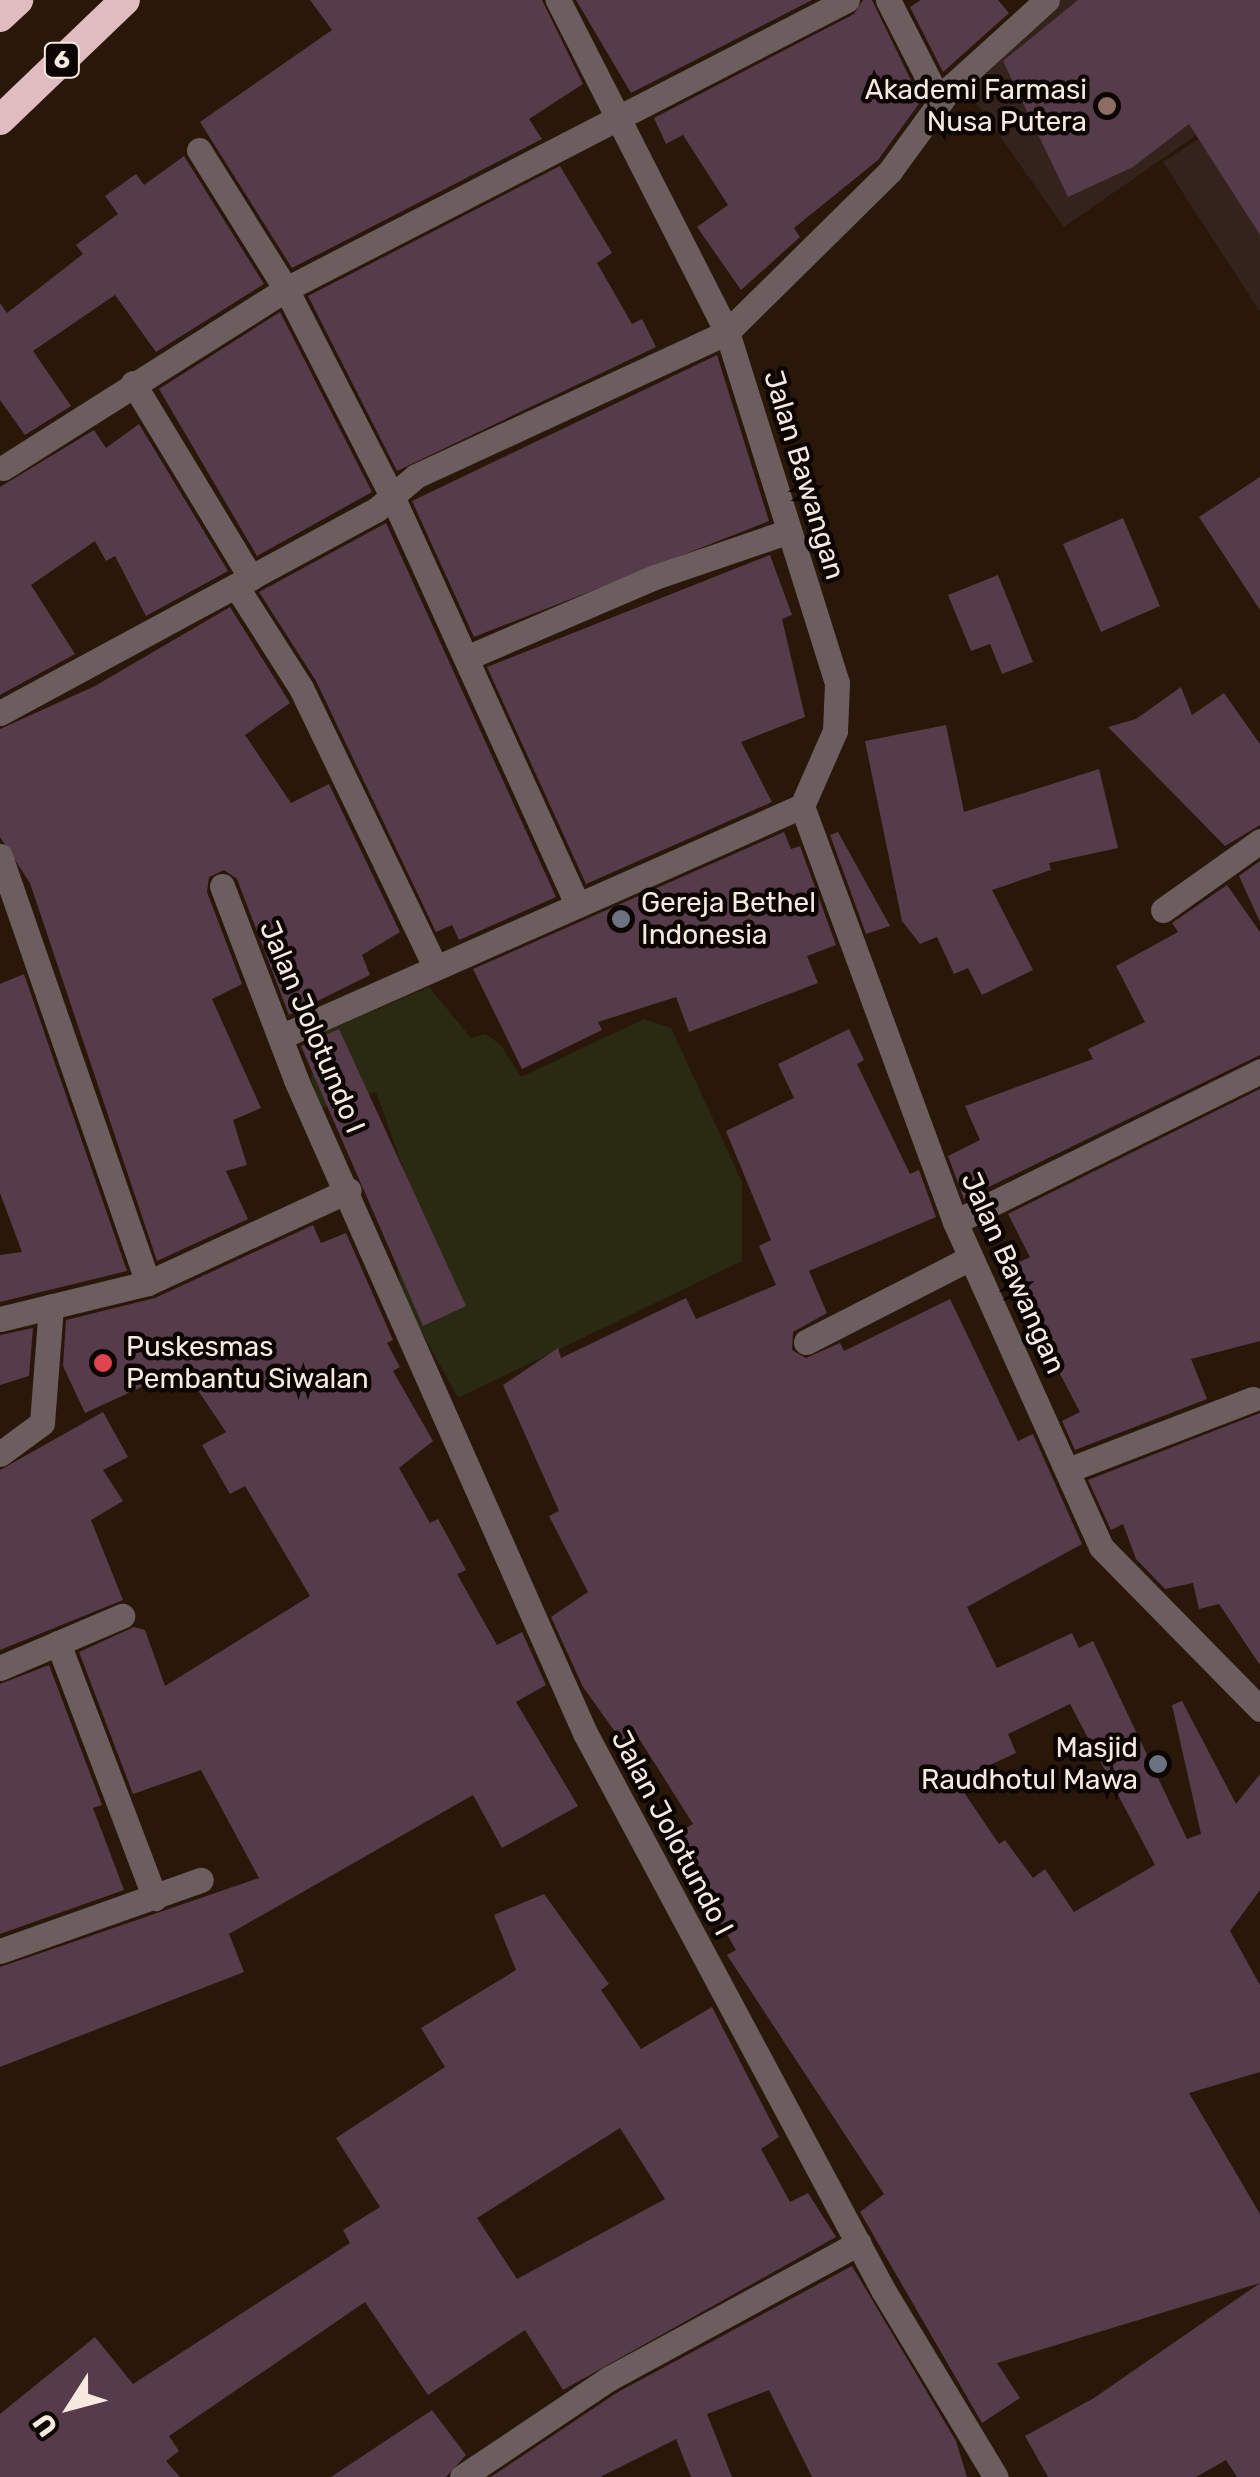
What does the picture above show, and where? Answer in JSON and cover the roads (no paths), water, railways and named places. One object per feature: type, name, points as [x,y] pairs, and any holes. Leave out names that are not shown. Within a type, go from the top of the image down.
[{"type":"highway","points":[[0,18],[18,0]]},
{"type":"highway","name":"6","points":[[0,120],[125,0]]},
{"type":"street","name":"Jalan Bawangan","points":[[558,0],[727,332],[840,708],[802,806],[955,1222],[1101,1547],[1122,1573],[1260,1709]]},
{"type":"street","points":[[3,468],[286,289],[620,122],[847,0]]},
{"type":"street","points":[[888,0],[940,102]]},
{"type":"street","points":[[0,713],[243,582],[392,496],[416,476],[727,332],[890,170],[940,102],[1047,0]]},
{"type":"street","points":[[200,150],[286,289],[392,496],[577,904]]},
{"type":"street","points":[[133,384],[301,688],[435,967]]},
{"type":"street","points":[[466,658],[655,577],[789,531]]},
{"type":"street","points":[[280,1037],[802,806]]},
{"type":"street","points":[[1163,910],[1260,841]]},
{"type":"street","points":[[0,856],[148,1283]]},
{"type":"street","name":"Jalan Jolotundo I","points":[[222,886],[280,1037],[585,1732],[858,2243],[996,2477]]},
{"type":"street","points":[[955,1222],[1260,1071]]},
{"type":"street","points":[[0,1319],[148,1283],[349,1190]]},
{"type":"street","points":[[806,1342],[970,1258]]},
{"type":"street","points":[[0,1454],[42,1423],[51,1306]]},
{"type":"street","points":[[1068,1470],[1253,1399]]},
{"type":"street","points":[[0,1668],[122,1616]]},
{"type":"street","points":[[58,1643],[156,1898]]},
{"type":"street","points":[[0,1951],[201,1880]]},
{"type":"street","points":[[462,2477],[610,2378],[858,2243]]},
{"type":"place","name":"Akademi Farmasi Nusa Putera","points":[[1107,106]]},
{"type":"place","name":"Gereja Bethel Indonesia","points":[[621,919]]},
{"type":"place","name":"Puskesmas Pembantu Siwalan","points":[[103,1363]]},
{"type":"place","name":"Masjid Raudhotul Mawa","points":[[1158,1764]]}]
